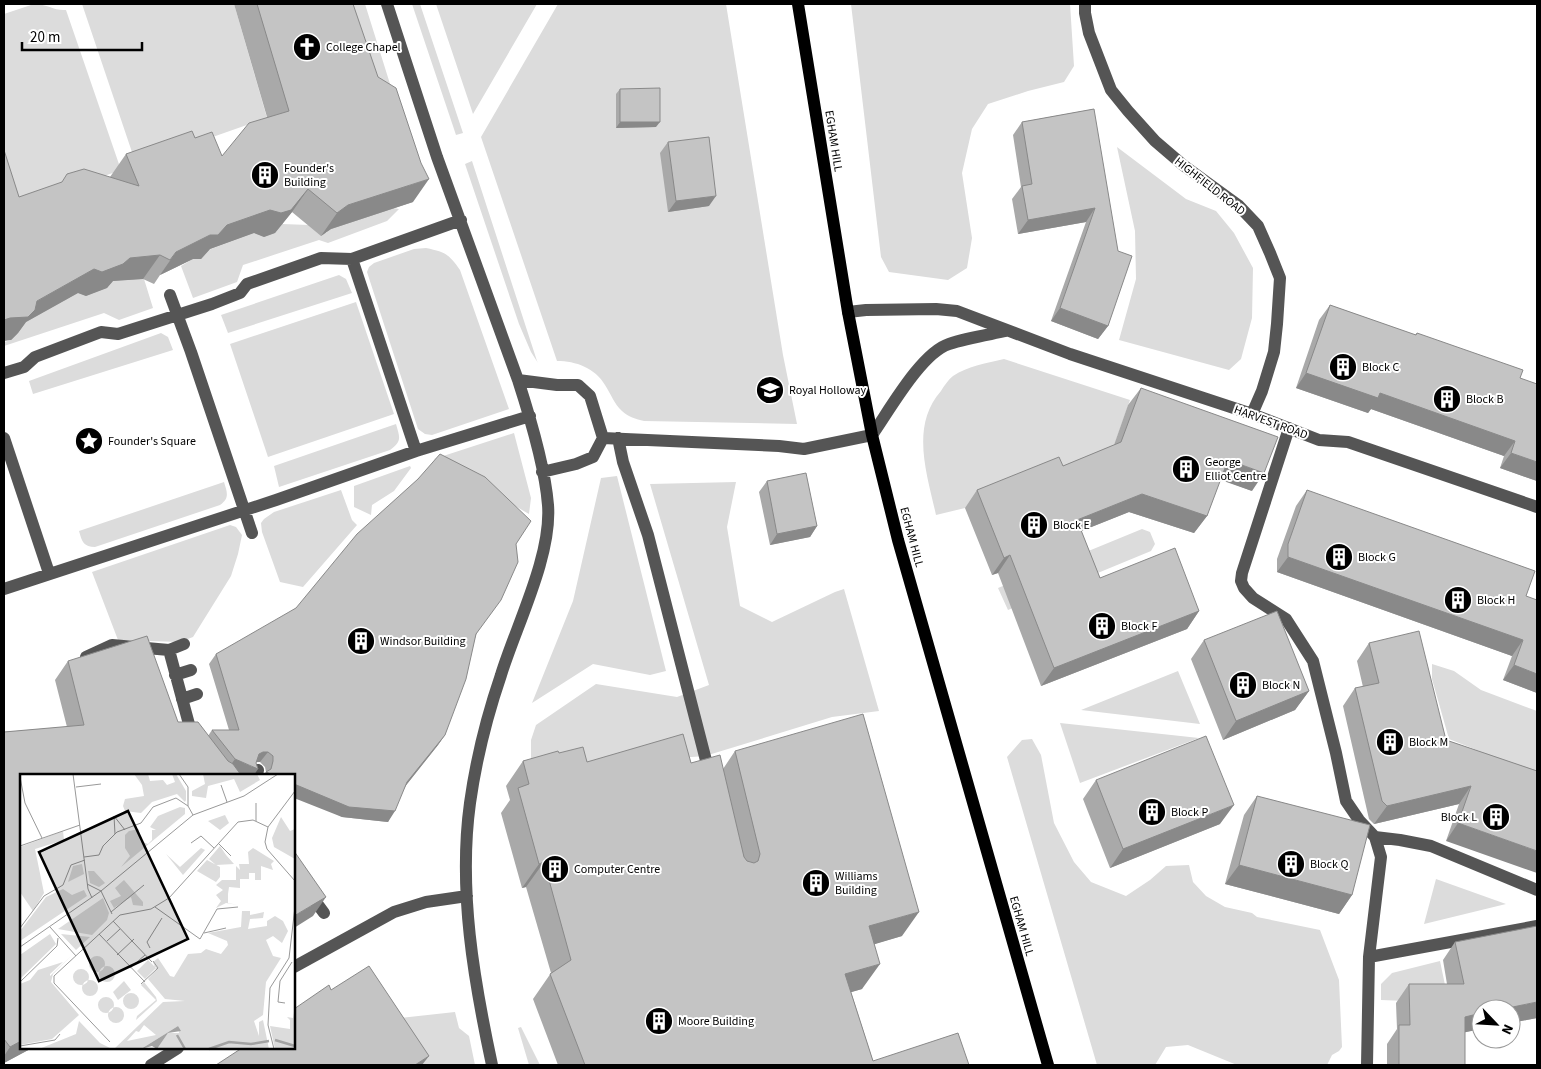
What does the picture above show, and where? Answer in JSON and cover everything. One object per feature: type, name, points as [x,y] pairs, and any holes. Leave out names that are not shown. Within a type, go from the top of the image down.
[{"type":"main road","name":"EGHAM HILL","points":[[798,4],[848,312],[872,436],[898,540],[1048,1065]]},
{"type":"street","points":[[387,4],[437,157],[530,416],[548,506],[546,542],[537,573],[500,676],[479,755],[470,803],[466,842],[467,896],[477,983],[492,1065]]},
{"type":"street","name":"HIGHFIELD ROAD","points":[[1085,4],[1088,33],[1111,90],[1155,141],[1183,165],[1238,205],[1258,226],[1270,252],[1280,278],[1274,352],[1262,391],[1252,414]]},
{"type":"street","points":[[4,373],[24,367],[34,356],[101,332],[118,334],[212,304],[240,293],[247,284],[320,258],[352,259],[461,220]]},
{"type":"street","points":[[352,259],[416,451]]},
{"type":"street","points":[[170,295],[252,533]]},
{"type":"street","name":"HARVEST ROAD","points":[[848,312],[936,308],[957,311],[981,319],[1006,331],[1252,414],[1319,440],[1348,442],[1537,507]]},
{"type":"street","points":[[603,438],[804,448],[872,436],[921,364],[932,355],[947,344],[1006,331]]},
{"type":"street","points":[[518,380],[557,385],[578,385],[590,396],[603,438],[593,457],[576,464],[542,472]]},
{"type":"street","points":[[4,589],[416,451],[530,416]]},
{"type":"street","points":[[1289,428],[1241,581],[1244,588],[1253,598],[1286,619],[1313,661],[1346,801],[1359,820],[1375,837],[1381,856],[1368,957],[1367,1065]]},
{"type":"street","points":[[4,438],[49,573]]},
{"type":"street","points":[[618,438],[623,462],[648,535],[714,792]]},
{"type":"street","points":[[86,657],[112,645],[169,650],[184,644]]},
{"type":"street","points":[[169,650],[192,738],[198,745]]},
{"type":"street","points":[[175,676],[191,670]]},
{"type":"street","points":[[182,700],[197,694]]},
{"type":"street","points":[[1375,837],[1431,846],[1537,890]]},
{"type":"street","points":[[295,873],[324,913]]},
{"type":"street","points":[[295,966],[394,912],[426,902],[467,896]]},
{"type":"street","points":[[1368,957],[1537,926]]},
{"type":"street","points":[[151,1065],[176,1049]]},
{"type":"shaded area","points":[[34,4],[66,10],[121,170],[4,212],[4,14]]},
{"type":"shaded area","points":[[82,4],[234,4],[267,118],[136,164]]},
{"type":"shaded area","points":[[327,4],[365,4],[411,151]]},
{"type":"shaded area","points":[[412,4],[420,4],[463,133],[456,135]]},
{"type":"shaded area","points":[[436,4],[537,4],[473,114]]},
{"type":"shaded area","points":[[558,4],[726,4],[783,355],[797,424],[644,421],[624,413],[596,374],[578,364],[557,361],[481,137]]},
{"type":"shaded area","points":[[851,4],[1070,4],[1074,66],[1064,82],[988,104],[972,129],[962,173],[972,238],[967,268],[948,280],[889,272],[881,257]]},
{"type":"shaded area","points":[[1117,147],[1186,199],[1216,211],[1234,233],[1253,268],[1252,318],[1241,359],[1229,370],[1119,340],[1136,279],[1135,231]]},
{"type":"shaded area","points":[[472,161],[538,363],[519,324],[465,164]]},
{"type":"shaded area","points":[[393,208],[399,209],[387,221],[328,243],[319,240],[243,265],[237,282],[193,298],[181,266],[208,250],[254,233],[264,237],[275,233],[282,224],[309,225],[326,233],[333,227]]},
{"type":"shaded area","points":[[426,248],[446,254],[460,270],[509,409],[432,435],[425,434],[418,429],[367,272],[374,263],[414,249]]},
{"type":"shaded area","points":[[339,275],[346,279],[352,293],[228,333],[221,315]]},
{"type":"shaded area","points":[[144,279],[153,308],[119,320],[104,313],[4,346],[4,342],[11,340],[20,325],[78,293],[86,296],[107,288],[113,281]]},
{"type":"shaded area","points":[[356,302],[394,414],[268,457],[230,344]]},
{"type":"shaded area","points":[[161,333],[168,337],[173,350],[33,394],[29,381]]},
{"type":"shaded area","points":[[1004,359],[1130,400],[1109,460],[965,508],[936,515],[925,467],[923,435],[926,419],[932,405],[946,383],[953,376],[971,367]]},
{"type":"shaded area","points":[[396,424],[399,439],[397,444],[390,450],[279,487],[274,466]]},
{"type":"shaded area","points":[[514,433],[531,498],[529,514],[434,459]]},
{"type":"shaded area","points":[[410,466],[411,468],[394,491],[372,505],[371,515],[354,507],[354,486]]},
{"type":"shaded area","points":[[617,476],[666,671],[650,675],[593,664],[532,703],[573,601],[601,478]]},
{"type":"shaded area","points":[[224,482],[227,492],[225,500],[220,505],[95,547],[86,545],[81,538],[79,531]]},
{"type":"shaded area","points":[[736,482],[727,527],[740,606],[772,622],[844,589],[879,711],[832,717],[705,756],[666,759],[531,778],[531,740],[536,725],[596,684],[677,697],[709,685],[650,484]]},
{"type":"shaded area","points":[[341,490],[352,520],[357,525],[303,587],[280,582],[262,532],[261,523],[274,512]]},
{"type":"shaded area","points":[[230,525],[236,527],[242,535],[231,576],[193,637],[180,642],[118,640],[92,572]]},
{"type":"shaded area","points":[[1142,529],[1150,532],[1155,544],[1151,551],[1008,610],[998,588]]},
{"type":"shaded area","points":[[1432,664],[1454,671],[1481,690],[1537,711],[1537,774],[1449,739],[1432,679]]},
{"type":"shaded area","points":[[1178,671],[1200,724],[1081,710]]},
{"type":"shaded area","points":[[1060,723],[1199,738],[1080,783]]},
{"type":"shaded area","points":[[1032,739],[1041,755],[1054,823],[1074,862],[1091,882],[1126,896],[1150,880],[1166,866],[1189,865],[1193,882],[1206,896],[1225,907],[1252,913],[1257,917],[1320,930],[1339,980],[1342,1047],[1332,1055],[1327,1065],[1237,1065],[1188,1045],[1166,1047],[1155,1065],[1097,1065],[1007,757],[1022,740]]},
{"type":"shaded area","points":[[1436,879],[1506,904],[1424,924]]},
{"type":"shaded area","points":[[1440,961],[1455,1033],[1433,1002],[1381,1000],[1381,984],[1392,973]]},
{"type":"shaded area","points":[[455,1012],[459,1028],[469,1036],[475,1065],[419,1065],[391,1019]]},
{"type":"shaded area","points":[[521,1027],[540,1065],[529,1065],[518,1028]]},
{"type":"building","name":"Founder's Building","points":[[257,4],[353,4],[378,77],[396,88],[421,163],[429,179],[348,205],[337,213],[308,189],[291,210],[281,213],[270,210],[227,225],[218,235],[210,235],[176,252],[170,260],[160,255],[130,258],[123,264],[102,272],[94,269],[37,301],[35,310],[28,317],[4,320],[4,150],[19,197],[62,182],[67,174],[84,169],[139,186],[126,154],[192,131],[195,138],[212,132],[222,156],[249,123],[289,111]]},
{"type":"building","points":[[660,88],[660,122],[620,122],[620,89]]},
{"type":"building","points":[[1094,109],[1118,251],[1132,256],[1108,326],[1060,308],[1095,208],[1028,220],[1022,186],[1032,184],[1022,122]]},
{"type":"building","points":[[709,137],[716,196],[676,201],[668,142]]},
{"type":"building","points":[[1330,305],[1523,370],[1520,378],[1537,384],[1537,462],[1511,453],[1515,441],[1380,393],[1378,398],[1306,373]]},
{"type":"building","points":[[1141,388],[1278,437],[1264,473],[1228,460],[1207,516],[1142,494],[1077,520],[1100,578],[1175,548],[1199,611],[1054,668],[1010,555],[1004,558],[977,490],[1059,457],[1063,466],[1121,442]]},
{"type":"building","name":"Windsor Building","points":[[440,454],[485,477],[531,521],[516,544],[518,562],[501,600],[476,634],[466,679],[445,735],[407,782],[395,811],[349,807],[295,784],[295,774],[271,774],[266,772],[271,769],[273,761],[273,756],[268,752],[259,754],[256,763],[258,769],[235,759],[212,730],[239,730],[216,654],[296,608],[357,534],[418,479]]},
{"type":"building","points":[[806,473],[817,526],[777,534],[767,481]]},
{"type":"building","points":[[1307,490],[1535,571],[1526,596],[1537,600],[1537,674],[1514,665],[1523,640],[1288,557],[1288,544]]},
{"type":"building","name":"Block N","points":[[1277,611],[1309,691],[1236,721],[1204,640]]},
{"type":"building","points":[[1419,631],[1446,740],[1537,771],[1537,851],[1458,823],[1471,786],[1387,806],[1382,801],[1355,688],[1379,683],[1369,643]]},
{"type":"building","points":[[147,636],[178,722],[198,722],[240,774],[20,774],[20,1042],[10,1047],[4,1039],[4,732],[84,725],[68,661]]},
{"type":"building","points":[[863,714],[919,912],[869,926],[880,964],[845,974],[873,1061],[958,1033],[969,1065],[585,1065],[550,974],[571,960],[544,862],[539,864],[518,788],[529,784],[523,761],[558,751],[559,753],[583,747],[587,762],[683,734],[691,763],[720,755],[744,857],[747,861],[754,863],[758,861],[760,854],[735,751]]},
{"type":"building","name":"Block P","points":[[1206,736],[1234,805],[1123,849],[1096,780]]},
{"type":"building","name":"Block Q","points":[[1257,796],[1370,825],[1352,895],[1239,865]]},
{"type":"building","points":[[295,852],[326,897],[295,915]]},
{"type":"building","points":[[1537,926],[1537,1002],[1521,1005],[1521,999],[1471,999],[1471,1016],[1465,1017],[1465,1065],[1399,1065],[1399,1025],[1410,1025],[1409,984],[1464,984],[1455,942]]},
{"type":"building","points":[[369,966],[429,1056],[415,1065],[216,1065],[240,1049],[295,1049],[295,1008],[329,985],[331,990]]},
{"type":"place","name":"College Chapel","points":[[307,47]]},
{"type":"place","name":"Founder's Building","points":[[265,175]]},
{"type":"place","name":"Block C","points":[[1343,367]]},
{"type":"place","name":"Royal Holloway","points":[[770,390]]},
{"type":"place","name":"Block B","points":[[1447,399]]},
{"type":"place","name":"Founder's Square","points":[[89,441]]},
{"type":"place","name":"George Elliot Centre","points":[[1186,469]]},
{"type":"place","name":"Block E","points":[[1034,525]]},
{"type":"place","name":"Block G","points":[[1339,557]]},
{"type":"place","name":"Block H","points":[[1458,600]]},
{"type":"place","name":"Block F","points":[[1102,626]]},
{"type":"place","name":"Windsor Building","points":[[361,641]]},
{"type":"place","name":"Block N","points":[[1243,685]]},
{"type":"place","name":"Block M","points":[[1390,742]]},
{"type":"place","name":"Block P","points":[[1152,812]]},
{"type":"place","name":"Block L","points":[[1496,817]]},
{"type":"place","name":"Block Q","points":[[1291,864]]},
{"type":"place","name":"Computer Centre","points":[[555,869]]},
{"type":"place","name":"Williams Building","points":[[816,883]]},
{"type":"place","name":"Moore Building","points":[[659,1021]]}]
